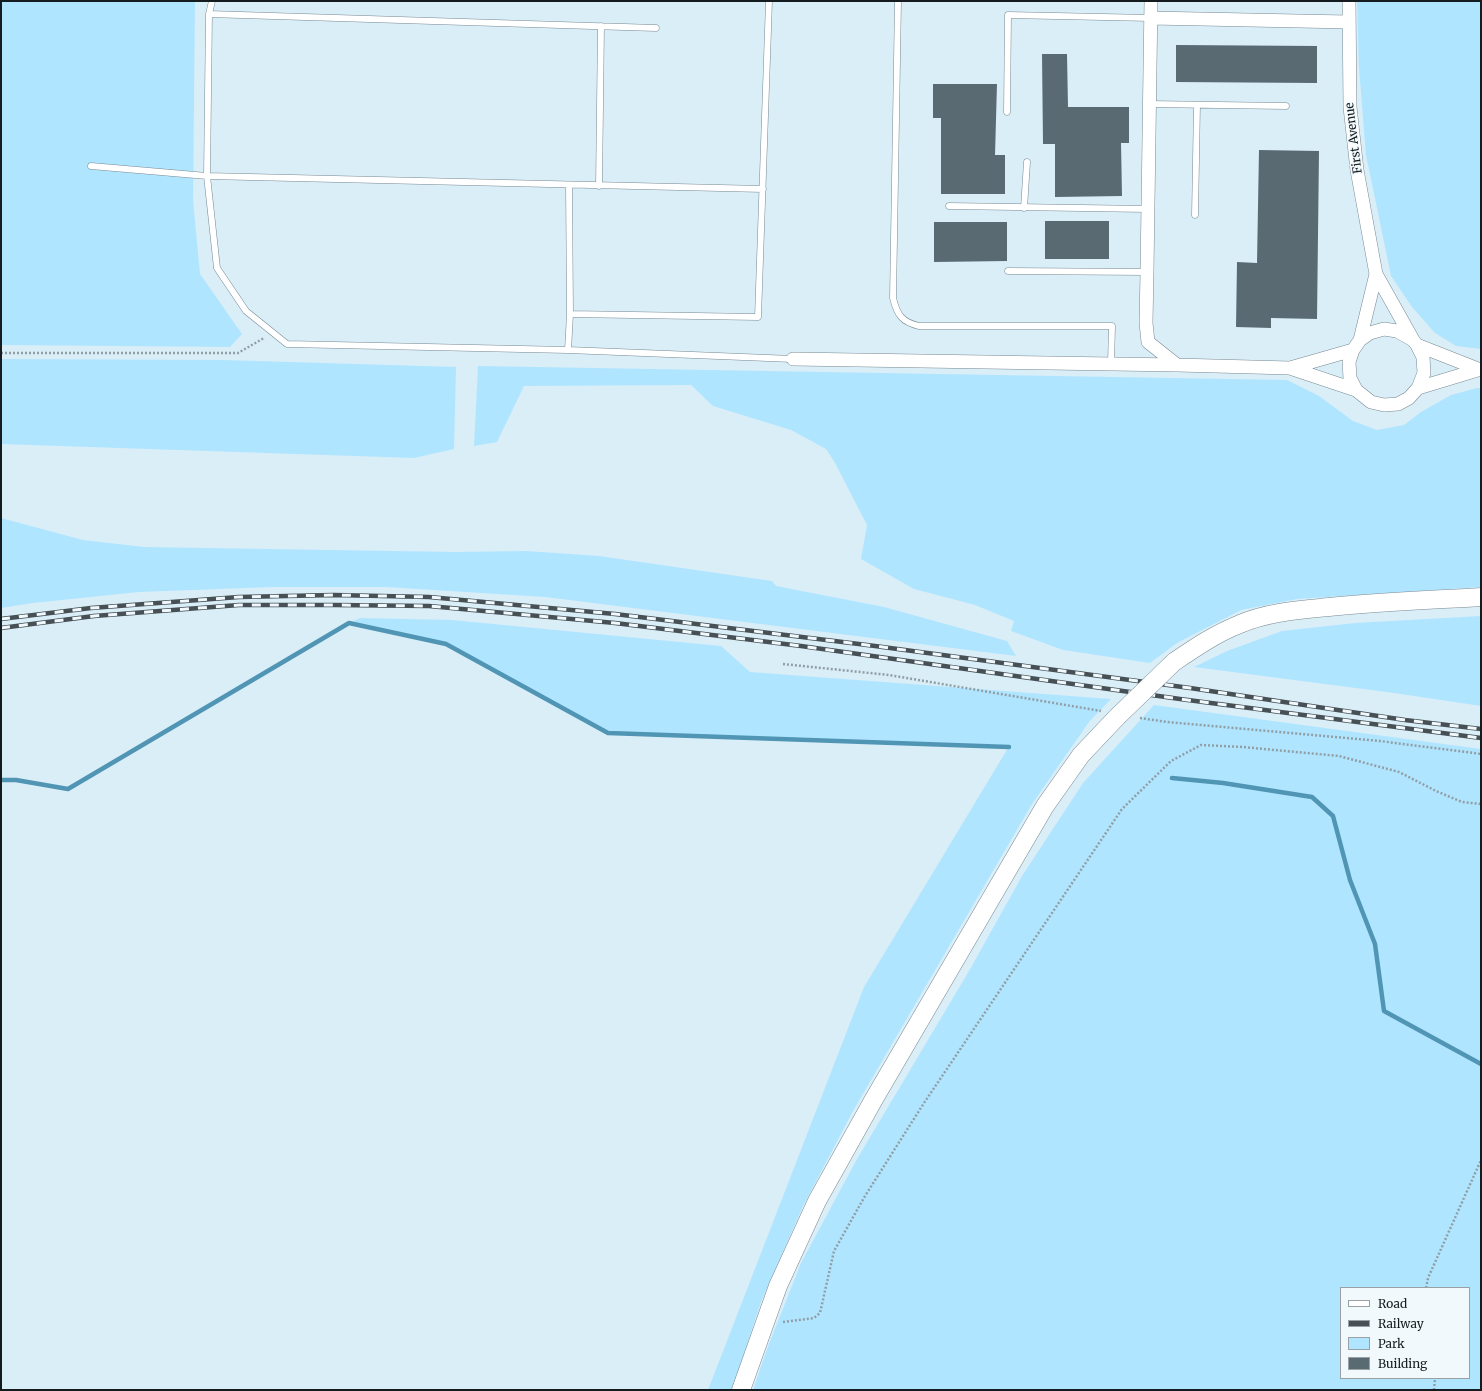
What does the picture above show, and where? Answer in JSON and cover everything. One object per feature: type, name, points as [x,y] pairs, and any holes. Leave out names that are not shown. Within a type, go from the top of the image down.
[{"type":"main road","points":[[741,1390],[778,1286],[817,1201],[878,1092],[1045,806],[1081,755],[1117,717],[1174,662],[1210,637],[1241,623],[1268,615],[1303,610],[1361,604],[1481,597]]},
{"type":"street","points":[[1151,1],[1146,323],[1148,342],[1177,365]]},
{"type":"street","name":"First Avenue","points":[[1349,1],[1350,107],[1357,170],[1376,274],[1415,343]]},
{"type":"street","points":[[1151,18],[1348,22]]},
{"type":"street","name":"First Avenue","points":[[1356,345],[1376,274]]},
{"type":"street","points":[[1290,368],[1356,345],[1370,333],[1384,330],[1396,331],[1415,343],[1480,369]]},
{"type":"street","points":[[793,359],[1290,368],[1356,390],[1371,402],[1384,405],[1398,404],[1409,398],[1418,388],[1424,373],[1423,357],[1415,343]]},
{"type":"street","points":[[1356,345],[1349,362],[1350,378],[1356,390]]},
{"type":"street","points":[[1418,388],[1480,369]]},
{"type":"lane","points":[[212,1],[210,14],[207,176],[217,268],[246,312],[287,344],[568,350],[793,359]]},
{"type":"lane","points":[[570,314],[758,317],[769,1]]},
{"type":"lane","points":[[898,1],[893,298],[901,318],[907,323],[919,326],[1112,326],[1111,364]]},
{"type":"lane","points":[[210,14],[656,28]]},
{"type":"lane","points":[[1007,112],[1008,15],[1151,18]]},
{"type":"lane","points":[[598,186],[601,26]]},
{"type":"lane","points":[[1149,104],[1286,106]]},
{"type":"lane","points":[[1195,215],[1197,105]]},
{"type":"lane","points":[[1024,208],[1026,162]]},
{"type":"lane","points":[[91,166],[207,176],[762,190]]},
{"type":"lane","points":[[568,185],[570,314],[568,350]]},
{"type":"lane","points":[[949,206],[1147,209]]},
{"type":"lane","points":[[1008,271],[1147,272]]},
{"type":"path","points":[[1,353],[238,353],[272,332]]},
{"type":"path","points":[[764,1324],[814,1318],[820,1313],[834,1251],[865,1196],[1122,809],[1171,761],[1201,746],[1243,747],[1339,756],[1399,772],[1436,791],[1462,802],[1481,804]]},
{"type":"path","points":[[1426,1287],[1428,1278],[1481,1160]]},
{"type":"path","points":[[1434,1390],[1435,1379]]},
{"type":"green space","points":[[1,1],[195,1],[193,200],[200,274],[242,334],[230,347],[1,345]]},
{"type":"green space","points":[[1357,1],[1481,1],[1481,349],[1456,346],[1435,333],[1412,307],[1391,276],[1366,155],[1359,68]]},
{"type":"green space","points":[[1,359],[224,360],[456,367],[454,449],[414,458],[1,444]]},
{"type":"green space","points":[[478,366],[1287,380],[1319,396],[1353,421],[1377,430],[1404,425],[1421,412],[1451,395],[1481,388],[1481,587],[1297,599],[1241,610],[1177,643],[1150,663],[1063,650],[1011,631],[1014,621],[975,605],[914,589],[861,559],[867,525],[835,463],[826,449],[791,430],[713,406],[691,385],[524,386],[497,442],[474,446]]},
{"type":"green space","points":[[1,518],[83,540],[144,547],[456,552],[526,551],[599,556],[772,581],[776,586],[884,607],[1007,641],[1016,656],[545,597],[386,587],[273,587],[139,592],[33,603],[1,608]]},
{"type":"green space","points":[[1481,616],[1481,706],[1194,667],[1227,651],[1282,631],[1355,623]]},
{"type":"green space","points":[[360,618],[452,620],[721,646],[750,672],[1111,699],[1089,722],[1032,804],[853,1111],[803,1206],[761,1302],[732,1390],[708,1390],[864,987],[1008,748],[608,733],[446,644],[349,623]]},
{"type":"green space","points":[[1154,705],[1481,749],[1481,1390],[753,1390],[767,1349],[801,1263],[857,1159],[969,971],[1022,876],[1083,783]]},
{"type":"building","points":[[1176,45],[1317,46],[1317,83],[1176,82]]},
{"type":"building","points":[[1042,54],[1067,54],[1068,107],[1129,107],[1129,143],[1121,143],[1122,196],[1055,197],[1055,144],[1043,144]]},
{"type":"building","points":[[933,84],[997,84],[995,155],[1005,155],[1005,194],[941,194],[941,118],[933,118]]},
{"type":"building","points":[[1259,150],[1319,151],[1317,319],[1271,318],[1271,328],[1236,327],[1237,262],[1257,263]]},
{"type":"building","points":[[1045,221],[1109,221],[1109,259],[1045,259]]},
{"type":"building","points":[[934,222],[1007,222],[1007,261],[934,262]]},
{"type":"waterway","points":[[1,780],[16,780],[68,789],[349,623],[446,644],[608,733],[1009,747]]},
{"type":"waterway","points":[[1172,778],[1223,783],[1312,797],[1333,816],[1350,880],[1375,944],[1384,1011],[1481,1064]]},
{"type":"railway","points":[[1,619],[91,608],[239,597],[334,595],[429,597],[615,614],[875,646],[1190,688],[1405,720],[1481,729]]},
{"type":"railway","points":[[1,628],[94,616],[239,605],[429,606],[615,623],[801,646],[1180,699],[1481,738]]}]
